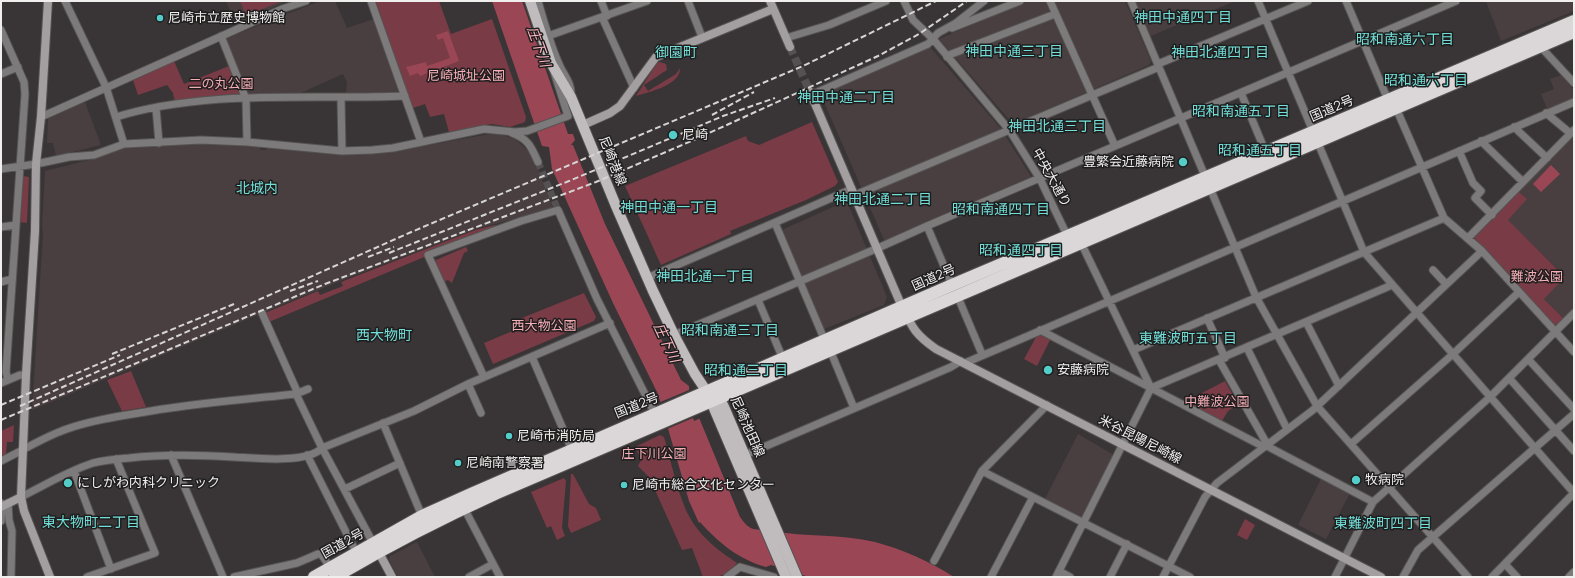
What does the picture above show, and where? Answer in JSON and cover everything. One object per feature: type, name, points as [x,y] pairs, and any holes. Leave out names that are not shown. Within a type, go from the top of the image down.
[{"type":"highway","name":"国道2号","points":[[314,577],[333,572],[462,503],[572,450],[707,398],[955,290],[1069,236],[1208,182],[1316,137],[1536,42],[1574,21]]},
{"type":"highway","name":"国道2号","points":[[1536,42],[1574,32]]},
{"type":"highway","name":"国道2号","points":[[955,290],[1080,242],[1266,153],[1316,137]]},
{"type":"highway","name":"国道2号","points":[[707,398],[783,360],[827,345]]},
{"type":"highway","name":"国道2号","points":[[376,548],[422,516],[462,503],[660,416]]},
{"type":"main road","name":"尼崎港線","points":[[530,1],[551,63],[571,97],[647,278],[674,335],[707,398]]},
{"type":"main road","name":"尼崎池田線","points":[[707,398],[745,455],[797,577]]},
{"type":"main road","name":"尼崎池田線","points":[[707,398],[786,577]]},
{"type":"street","points":[[48,1],[41,117],[36,164],[36,231],[26,375],[21,497],[24,511],[50,577]]},
{"type":"street","points":[[64,1],[106,87],[124,144]]},
{"type":"street","points":[[41,117],[282,9],[306,1]]},
{"type":"street","points":[[371,1],[421,142]]},
{"type":"street","points":[[538,1],[548,36],[559,64],[572,88],[571,97]]},
{"type":"street","points":[[602,1],[604,16],[634,88]]},
{"type":"street","points":[[688,1],[702,37]]},
{"type":"street","points":[[786,38],[829,25],[886,1]]},
{"type":"street","name":"中央大通り","points":[[904,1],[911,16],[1010,131],[1040,179],[1069,236]]},
{"type":"street","points":[[946,30],[984,1]]},
{"type":"street","points":[[811,93],[928,44],[938,33],[958,27],[1020,1]]},
{"type":"street","points":[[1050,1],[1115,146]]},
{"type":"street","points":[[1131,1],[1256,297],[1317,406],[1468,577]]},
{"type":"street","points":[[1258,1],[1364,252],[1574,493],[1492,577]]},
{"type":"street","points":[[647,278],[775,223],[1010,131],[1308,1]]},
{"type":"street","points":[[1346,1],[1392,104],[1422,166],[1444,218],[1482,251],[1574,352]]},
{"type":"street","points":[[674,335],[758,300],[926,226],[1040,179],[1456,1]]},
{"type":"street","points":[[548,36],[642,2]]},
{"type":"street","points":[[583,125],[616,110],[623,103],[656,58],[773,4],[790,47]]},
{"type":"street","points":[[947,57],[1055,14]]},
{"type":"street","points":[[1,30],[24,82],[25,94],[6,372],[4,382]]},
{"type":"street","points":[[221,36],[246,99],[247,142]]},
{"type":"street","points":[[1536,42],[1574,83]]},
{"type":"street","points":[[1,169],[69,157],[94,155],[124,144],[201,140],[247,142],[342,151],[393,148],[484,129],[515,132],[527,131],[563,119],[568,115],[557,88],[551,63]]},
{"type":"street","points":[[1,74],[18,67]]},
{"type":"street","name":"米谷昆陽尼崎線","points":[[811,93],[912,328],[922,339],[936,349],[1382,577]]},
{"type":"street","points":[[1240,93],[1266,153]]},
{"type":"street","points":[[116,118],[138,110],[198,101],[405,96]]},
{"type":"street","points":[[341,98],[342,151]]},
{"type":"street","points":[[745,455],[1574,102]]},
{"type":"street","points":[[156,108],[159,143]]},
{"type":"street","points":[[1468,238],[1572,132],[1546,113]]},
{"type":"street","points":[[1514,127],[1546,158]]},
{"type":"street","points":[[504,130],[528,141],[538,162]]},
{"type":"street","points":[[1481,141],[1523,182]]},
{"type":"street","points":[[1459,150],[1473,183],[1481,191],[1475,198],[1492,214]]},
{"type":"street","points":[[484,377],[428,255],[521,221],[558,210],[582,266],[610,323],[660,416]]},
{"type":"street","points":[[1133,350],[1444,218]]},
{"type":"street","points":[[775,223],[854,408]]},
{"type":"street","points":[[1,228],[16,225]]},
{"type":"street","points":[[926,226],[982,354]]},
{"type":"street","points":[[1069,236],[1080,242],[1151,388]]},
{"type":"street","points":[[1163,577],[1205,497],[1217,483],[1317,406],[1482,251]]},
{"type":"street","points":[[1433,270],[1446,284]]},
{"type":"street","points":[[1,282],[12,279]]},
{"type":"street","points":[[1070,577],[1057,574],[1151,388],[1222,359],[1392,285]]},
{"type":"street","points":[[1351,444],[1453,354],[1519,292]]},
{"type":"street","points":[[758,300],[783,360]]},
{"type":"street","points":[[262,313],[296,389],[296,394],[322,448],[392,577]]},
{"type":"street","points":[[1335,577],[1373,502],[1490,397],[1574,313]]},
{"type":"street","points":[[1207,318],[1222,359],[1265,445]]},
{"type":"street","points":[[1306,322],[1339,386]]},
{"type":"street","points":[[3,505],[74,471],[94,463],[116,459],[171,455],[269,459],[307,455],[319,452],[322,448],[414,411],[468,384],[610,323]]},
{"type":"street","points":[[1,330],[9,328]]},
{"type":"street","points":[[1040,330],[1373,502]]},
{"type":"street","points":[[1247,348],[1287,429]]},
{"type":"street","points":[[532,357],[572,450]]},
{"type":"street","points":[[1528,360],[1574,409]]},
{"type":"street","points":[[4,382],[20,375],[26,375]]},
{"type":"street","points":[[1509,378],[1574,451]]},
{"type":"street","points":[[468,384],[481,413]]},
{"type":"street","points":[[1,460],[64,430],[110,417],[186,405],[296,394],[308,388]]},
{"type":"street","points":[[934,562],[982,471],[1047,405]]},
{"type":"street","points":[[1403,577],[1416,552],[1432,536],[1574,414]]},
{"type":"street","points":[[383,423],[422,516]]},
{"type":"street","points":[[171,455],[223,577]]},
{"type":"street","points":[[307,455],[353,546]]},
{"type":"street","points":[[86,577],[155,553],[116,459]]},
{"type":"street","points":[[345,489],[400,463]]},
{"type":"street","points":[[74,471],[111,569]]},
{"type":"street","points":[[982,471],[1190,577]]},
{"type":"street","points":[[991,577],[1033,497]]},
{"type":"street","points":[[462,503],[500,577]]},
{"type":"street","points":[[1,521],[3,505]]},
{"type":"street","points":[[3,505],[12,531],[11,577]]},
{"type":"street","points":[[1110,577],[1127,544]]},
{"type":"street","points":[[234,577],[296,563],[318,554],[321,554],[333,572]]},
{"type":"street","points":[[469,577],[493,564]]},
{"type":"street","points":[[1505,564],[1517,577]]},
{"type":"street","points":[[728,577],[740,567],[774,577]]},
{"type":"street","points":[[1570,577],[1574,572]]},
{"type":"shaded area","points":[[226,1],[296,1],[291,3],[285,2],[236,24]]},
{"type":"shaded area","points":[[320,1],[335,1],[347,28],[374,19],[399,88],[396,94],[346,94],[347,82],[343,74],[296,95],[249,95],[226,40],[227,38]]},
{"type":"shaded area","points":[[492,1],[522,1],[568,134],[573,134],[575,140],[571,145],[573,145],[605,224],[681,380],[689,386],[700,420],[740,517],[744,522],[753,529],[862,539],[875,542],[916,556],[954,577],[809,577],[771,565],[766,567],[747,560],[714,537],[700,522],[699,523],[689,501],[658,394],[613,303],[552,169],[549,147],[542,146]]},
{"type":"shaded area","points":[[1028,1],[1125,1],[1151,61],[1149,65],[1013,124],[939,39]]},
{"type":"shaded area","points":[[1133,1],[1235,1],[1148,37]]},
{"type":"shaded area","points":[[1486,1],[1574,1],[1574,11],[1501,41]]},
{"type":"shaded area","points":[[448,31],[459,61],[420,76],[418,73],[410,76],[406,67],[426,62],[427,66],[450,58],[443,38],[438,40],[436,35]]},
{"type":"shaded area","points":[[930,47],[1001,129],[1032,178],[885,242],[821,95]]},
{"type":"shaded area","points":[[1561,75],[1574,90],[1574,98],[1547,109],[1541,94],[1554,89],[1550,79]]},
{"type":"shaded area","points":[[85,102],[101,145],[56,156],[53,143],[47,143],[48,119]]},
{"type":"shaded area","points":[[489,134],[502,135],[515,139],[527,150],[535,160],[553,209],[475,229],[350,277],[32,410],[43,234],[42,227],[45,171],[93,159],[125,148],[197,143],[259,147],[261,150],[266,150],[268,147],[381,152],[399,151]]},
{"type":"shaded area","points":[[1574,136],[1574,307],[1564,319],[1544,299],[1565,276],[1507,220],[1526,199],[1519,192]]},
{"type":"shaded area","points":[[1551,165],[1560,174],[1541,192],[1533,184]]},
{"type":"shaded area","points":[[844,202],[848,204],[887,297],[884,305],[824,329],[781,232],[784,229]]},
{"type":"shaded area","points":[[1078,434],[1112,454],[1112,460],[1083,516],[1079,517],[1045,499]]},
{"type":"shaded area","points":[[1321,479],[1350,493],[1326,539],[1298,525]]},
{"type":"shaded area","points":[[417,542],[435,577],[398,577],[389,560],[390,556]]},
{"type":"green space","points":[[240,1],[282,1],[246,16]]},
{"type":"green space","name":"尼崎城址公園","points":[[439,1],[451,34],[492,19],[526,117],[525,122],[510,127],[492,124],[449,132],[444,114],[430,117],[425,104],[413,108],[377,6],[376,2]]},
{"type":"green space","name":"二の丸公園","points":[[174,61],[184,84],[229,66],[241,95],[175,102],[173,93],[167,85],[138,95],[133,80]]},
{"type":"green space","points":[[660,62],[666,64],[667,70],[644,85],[648,91],[676,74],[680,68],[679,74],[675,79],[663,87],[636,96],[657,63]]},
{"type":"green space","points":[[812,122],[838,182],[835,186],[806,200],[730,231],[731,234],[661,265],[625,186],[746,136],[748,141],[759,145]]},
{"type":"green space","points":[[23,176],[29,177],[27,223],[20,222]]},
{"type":"green space","name":"難波公園","points":[[1519,192],[1527,199],[1508,220],[1565,277],[1544,299],[1564,319],[1554,326],[1474,238]]},
{"type":"green space","points":[[495,225],[496,227],[269,322],[265,313],[318,291],[320,295],[343,286],[341,282],[475,230]]},
{"type":"green space","points":[[466,247],[468,251],[464,253],[452,283],[448,280],[443,282],[434,264],[436,260]]},
{"type":"green space","name":"西大物公園","points":[[584,293],[596,317],[594,321],[493,364],[484,343],[515,330],[512,322]]},
{"type":"green space","points":[[1040,335],[1050,340],[1037,366],[1024,359],[1036,337]]},
{"type":"green space","points":[[131,371],[146,407],[122,411],[107,380]]},
{"type":"green space","name":"中難波公園","points":[[1225,381],[1238,404],[1228,411],[1222,421],[1193,407],[1200,394]]},
{"type":"green space","points":[[14,425],[13,442],[7,442],[6,454],[1,456],[1,431]]},
{"type":"green space","name":"庄下川公園","points":[[660,435],[664,437],[681,498],[693,523],[710,542],[737,563],[726,574],[714,577],[703,577],[692,548],[682,550],[648,476],[638,466],[641,460],[635,447]]},
{"type":"green space","points":[[571,474],[573,474],[589,504],[596,508],[601,520],[571,533],[568,526]]},
{"type":"green space","points":[[564,478],[566,481],[562,528],[565,536],[557,540],[551,526],[547,528],[531,492]]},
{"type":"green space","points":[[1245,519],[1255,525],[1247,540],[1237,535]]},
{"type":"pier","points":[[689,385],[691,386],[701,418],[694,421],[693,418],[667,429],[658,403],[689,390]]},
{"type":"tunnel","points":[[790,47],[810,92]]},
{"type":"tunnel","points":[[538,162],[558,210]]},
{"type":"railway","points":[[20,406],[409,233],[803,66],[936,1]]},
{"type":"railway","points":[[1,420],[325,284],[596,182],[696,139],[878,56],[919,34],[967,1]]},
{"type":"railway","points":[[712,115],[754,92]]},
{"type":"railway","points":[[389,253],[569,181],[723,116],[775,98]]},
{"type":"railway","points":[[368,257],[394,247]]},
{"type":"railway","points":[[290,291],[318,281]]},
{"type":"railway","points":[[112,354],[234,304]]},
{"type":"railway","points":[[1,405],[120,355]]},
{"type":"place","name":"尼崎市立歴史博物館","points":[[160,18]]},
{"type":"place","name":"尼崎","points":[[673,135]]},
{"type":"place","name":"豊繁会近藤病院","points":[[1183,162]]},
{"type":"place","name":"安藤病院","points":[[1048,370]]},
{"type":"place","name":"尼崎市消防局","points":[[509,436]]},
{"type":"place","name":"尼崎南警察署","points":[[458,463]]},
{"type":"place","name":"牧病院","points":[[1356,480]]},
{"type":"place","name":"にしがわ内科クリニック","points":[[68,483]]},
{"type":"place","name":"尼崎市総合文化センター","points":[[624,485]]},
{"type":"district","name":"神田中通四丁目","points":[[1183,18]]},
{"type":"district","name":"昭和南通六丁目","points":[[1405,40]]},
{"type":"district","name":"神田中通三丁目","points":[[1014,52]]},
{"type":"district","name":"御園町","points":[[676,53]]},
{"type":"district","name":"神田北通四丁目","points":[[1220,53]]},
{"type":"district","name":"昭和通六丁目","points":[[1426,81]]},
{"type":"district","name":"神田中通二丁目","points":[[846,98]]},
{"type":"district","name":"昭和南通五丁目","points":[[1241,112]]},
{"type":"district","name":"神田北通三丁目","points":[[1057,127]]},
{"type":"district","name":"昭和通五丁目","points":[[1260,151]]},
{"type":"district","name":"北城内","points":[[257,189]]},
{"type":"district","name":"神田北通二丁目","points":[[883,200]]},
{"type":"district","name":"神田中通一丁目","points":[[669,208]]},
{"type":"district","name":"昭和南通四丁目","points":[[1001,210]]},
{"type":"district","name":"昭和通四丁目","points":[[1021,251]]},
{"type":"district","name":"神田北通一丁目","points":[[705,277]]},
{"type":"district","name":"昭和南通三丁目","points":[[730,331]]},
{"type":"district","name":"西大物町","points":[[384,336]]},
{"type":"district","name":"東難波町五丁目","points":[[1188,339]]},
{"type":"district","name":"昭和通三丁目","points":[[746,371]]},
{"type":"district","name":"東大物町二丁目","points":[[91,523]]},
{"type":"district","name":"東難波町四丁目","points":[[1383,524]]},
{"type":"water label","name":"庄下川","points":[[538,47]]},
{"type":"water label","name":"庄下川","points":[[666,343]]}]
